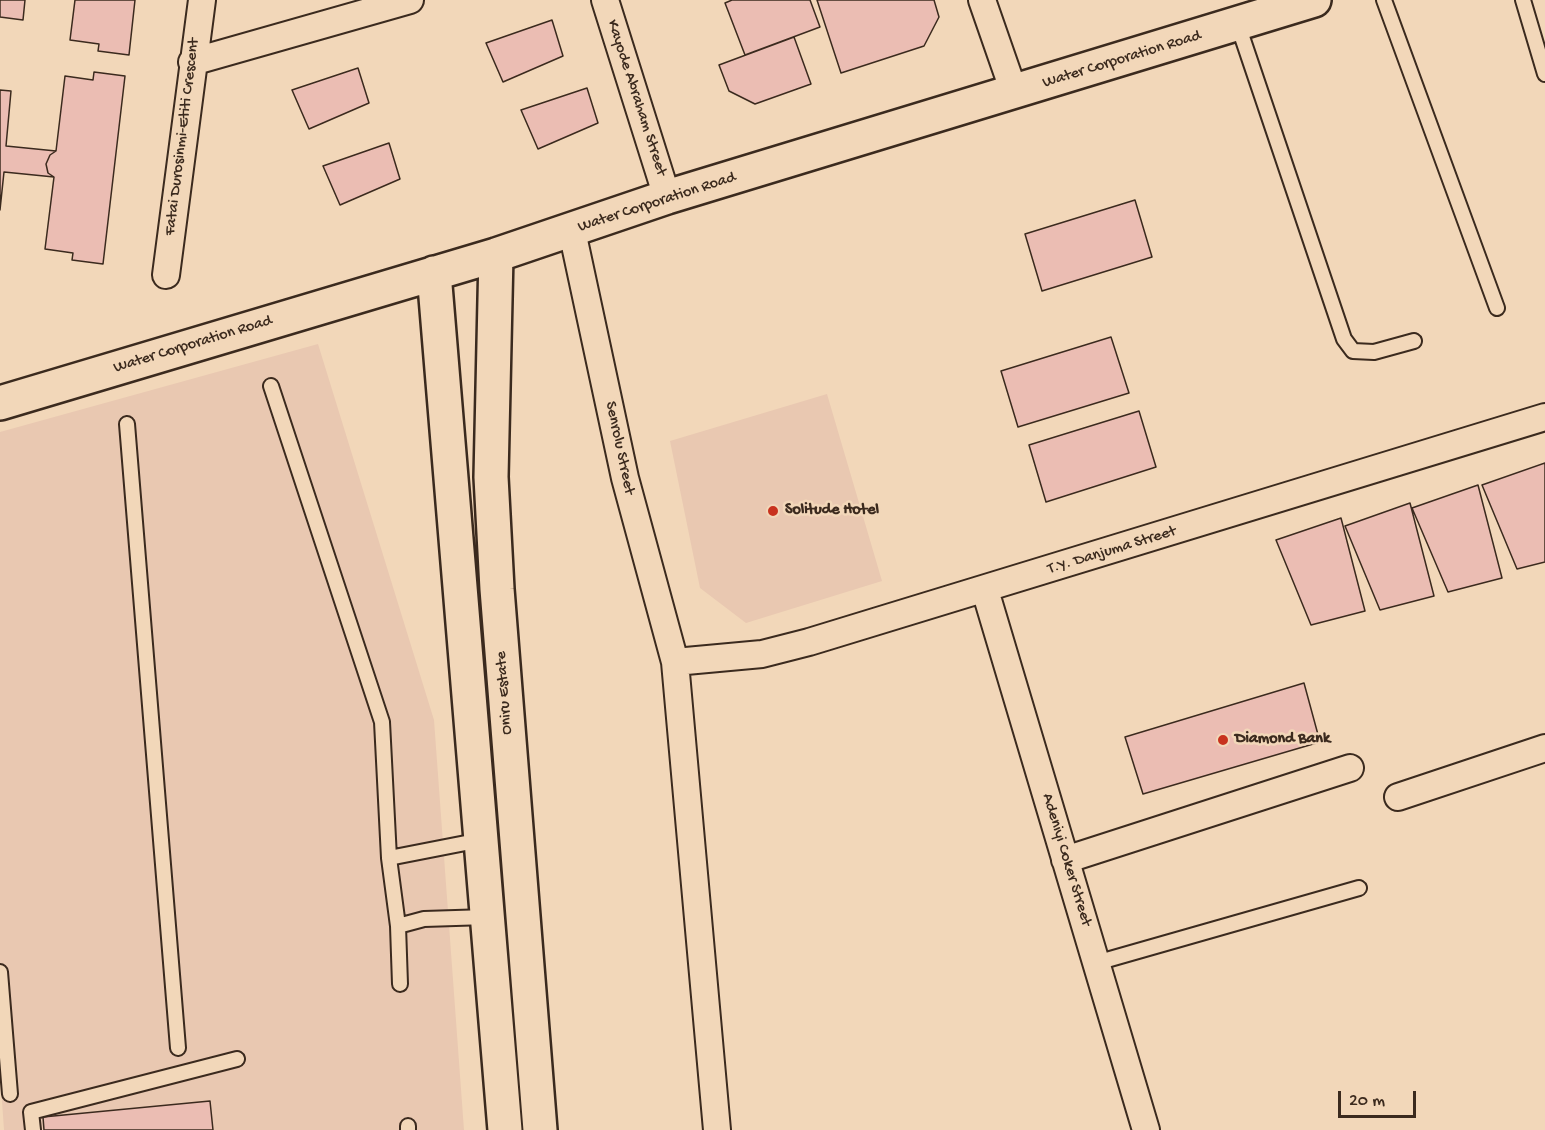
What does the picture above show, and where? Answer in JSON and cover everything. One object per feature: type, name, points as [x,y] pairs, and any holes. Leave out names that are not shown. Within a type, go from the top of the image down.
[{"type":"street","name":"Fatai Durosinmi-Etiti Crescent","points":[[166,274],[192,62],[202,0]]},
{"type":"street","points":[[192,62],[410,0]]},
{"type":"street","name":"Kayode Abraham Street","points":[[605,0],[667,197]]},
{"type":"street","points":[[982,0],[1014,92]]},
{"type":"street","name":"Water Corporation Road","points":[[0,403],[496,255],[667,197],[1314,0]]},
{"type":"street","name":"Senrolu Street","points":[[572,231],[625,478],[675,662],[717,1130]]},
{"type":"street","name":"Oniru Estate","points":[[496,255],[491,477],[497,589],[540,1130]]},
{"type":"street","points":[[434,273],[505,1130]]},
{"type":"street","name":"T.Y. Danjuma Street","points":[[675,662],[762,654],[985,590],[1545,417]]},
{"type":"street","name":"Adeniyi Coker Street","points":[[985,590],[1146,1130]]},
{"type":"street","points":[[1398,797],[1545,748]]},
{"type":"street","points":[[1065,860],[1350,768]]},
{"type":"lane","points":[[1384,0],[1497,308]]},
{"type":"lane","points":[[1523,0],[1545,74]]},
{"type":"lane","points":[[1238,25],[1344,339],[1353,351],[1374,352],[1414,341]]},
{"type":"lane","points":[[271,386],[382,722],[389,858],[399,926],[400,984]]},
{"type":"lane","points":[[127,424],[178,1048]]},
{"type":"lane","points":[[389,858],[481,840]]},
{"type":"lane","points":[[1096,963],[1359,888]]},
{"type":"lane","points":[[399,926],[424,919],[487,917]]},
{"type":"lane","points":[[0,972],[10,1094]]},
{"type":"lane","points":[[33,1130],[31,1112],[237,1059]]},
{"type":"shaded area","points":[[318,344],[434,720],[464,1130],[4,1130],[0,1072],[0,432]]},
{"type":"shaded area","name":"Solitude Hotel","points":[[827,394],[882,581],[746,623],[700,588],[670,441]]},
{"type":"building","points":[[0,0],[25,0],[23,20],[0,17]]},
{"type":"building","points":[[75,0],[135,0],[129,55],[98,51],[99,44],[70,40]]},
{"type":"building","points":[[732,0],[810,0],[820,27],[745,55],[725,3]]},
{"type":"building","points":[[817,0],[934,0],[939,17],[924,46],[841,73]]},
{"type":"building","points":[[552,20],[563,56],[503,82],[486,43]]},
{"type":"building","points":[[794,37],[811,84],[755,104],[729,91],[719,65]]},
{"type":"building","points":[[358,68],[369,103],[309,129],[292,90]]},
{"type":"building","points":[[94,72],[125,76],[103,264],[72,260],[73,253],[45,249],[54,177],[48,173],[46,164],[50,155],[56,151],[65,76],[93,80]]},
{"type":"building","points":[[587,88],[598,123],[538,149],[521,110]]},
{"type":"building","points":[[0,90],[11,91],[6,146],[56,151],[50,155],[46,164],[48,173],[54,177],[4,172],[0,210]]},
{"type":"building","points":[[389,143],[400,179],[340,205],[323,166]]},
{"type":"building","points":[[1135,200],[1152,257],[1042,291],[1025,234]]},
{"type":"building","points":[[1111,337],[1129,393],[1018,427],[1001,371]]},
{"type":"building","points":[[1139,411],[1156,467],[1046,502],[1029,445]]},
{"type":"building","points":[[1545,463],[1545,562],[1517,569],[1482,485]]},
{"type":"building","points":[[1478,485],[1502,578],[1448,592],[1412,508]]},
{"type":"building","points":[[1410,503],[1434,596],[1380,610],[1345,526]]},
{"type":"building","points":[[1341,518],[1365,611],[1311,625],[1276,540]]},
{"type":"building","name":"Diamond Bank","points":[[1304,683],[1320,742],[1143,794],[1125,737]]},
{"type":"building","points":[[210,1101],[213,1130],[44,1130],[43,1117]]},
{"type":"place","name":"Solitude Hotel","points":[[773,511]]},
{"type":"place","name":"Diamond Bank","points":[[1223,740]]}]
